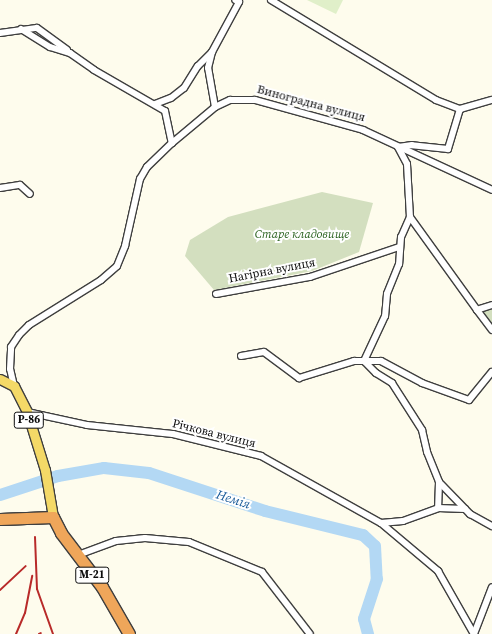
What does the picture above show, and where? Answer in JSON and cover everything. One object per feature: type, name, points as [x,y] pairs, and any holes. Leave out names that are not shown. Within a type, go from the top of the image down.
[{"type":"highway","points":[[0,519],[53,517]]},
{"type":"highway","name":"М-21","points":[[53,517],[60,533],[102,587],[129,634]]},
{"type":"main road","points":[[0,379],[14,386]]},
{"type":"main road","name":"Р-86","points":[[14,386],[27,412],[45,470],[53,517]]},
{"type":"street","points":[[271,0],[436,100],[460,109],[492,100]]},
{"type":"street","points":[[216,107],[208,68],[212,52],[238,1]]},
{"type":"street","points":[[0,33],[37,28],[94,70],[165,111],[172,142]]},
{"type":"street","points":[[21,29],[50,47],[70,53]]},
{"type":"street","points":[[155,104],[171,98],[184,88],[198,66],[212,52]]},
{"type":"street","name":"Виноградна вулиця","points":[[14,386],[10,369],[11,347],[19,335],[29,325],[101,280],[117,266],[124,246],[140,179],[147,167],[172,142],[216,107],[230,100],[255,100],[364,130],[492,190]]},
{"type":"street","points":[[364,361],[386,316],[387,294],[399,264],[400,237],[410,217],[407,164],[398,147],[412,145],[448,149],[460,109]]},
{"type":"street","points":[[0,188],[20,185],[30,194]]},
{"type":"street","points":[[410,217],[492,330]]},
{"type":"street","name":"Нагірна вулиця","points":[[216,294],[310,277],[399,247]]},
{"type":"street","points":[[477,310],[492,305]]},
{"type":"street","points":[[241,356],[264,352],[299,378],[328,367],[364,361],[381,361],[422,383],[469,400],[492,372]]},
{"type":"street","points":[[364,361],[376,373],[392,383],[422,430],[427,452],[439,482],[465,509],[492,526]]},
{"type":"street","name":"Річкова вулиця","points":[[27,412],[87,425],[173,434],[262,456],[381,522],[438,571],[474,634]]},
{"type":"street","points":[[438,508],[439,482]]},
{"type":"street","points":[[381,522],[403,521],[438,508],[465,509]]},
{"type":"street","points":[[78,555],[116,541],[145,538],[189,542],[262,572],[310,634]]},
{"type":"street","name":"Річкова вулиця","points":[[474,634],[492,588]]},
{"type":"green space","points":[[307,0],[343,0],[336,14]]},
{"type":"green space","name":"Старе кладовище","points":[[322,192],[373,203],[359,252],[312,271],[214,290],[185,256],[190,240],[228,217]]},
{"type":"green space","points":[[492,309],[492,325],[482,312]]},
{"type":"waterway","name":"Немія","points":[[0,495],[58,476],[104,468],[149,473],[265,511],[363,535],[375,546],[377,579],[364,619],[368,634]]},
{"type":"railway","points":[[35,537],[37,589],[53,634]]},
{"type":"railway","points":[[0,590],[26,566]]},
{"type":"railway","points":[[16,634],[25,613],[32,576]]}]
